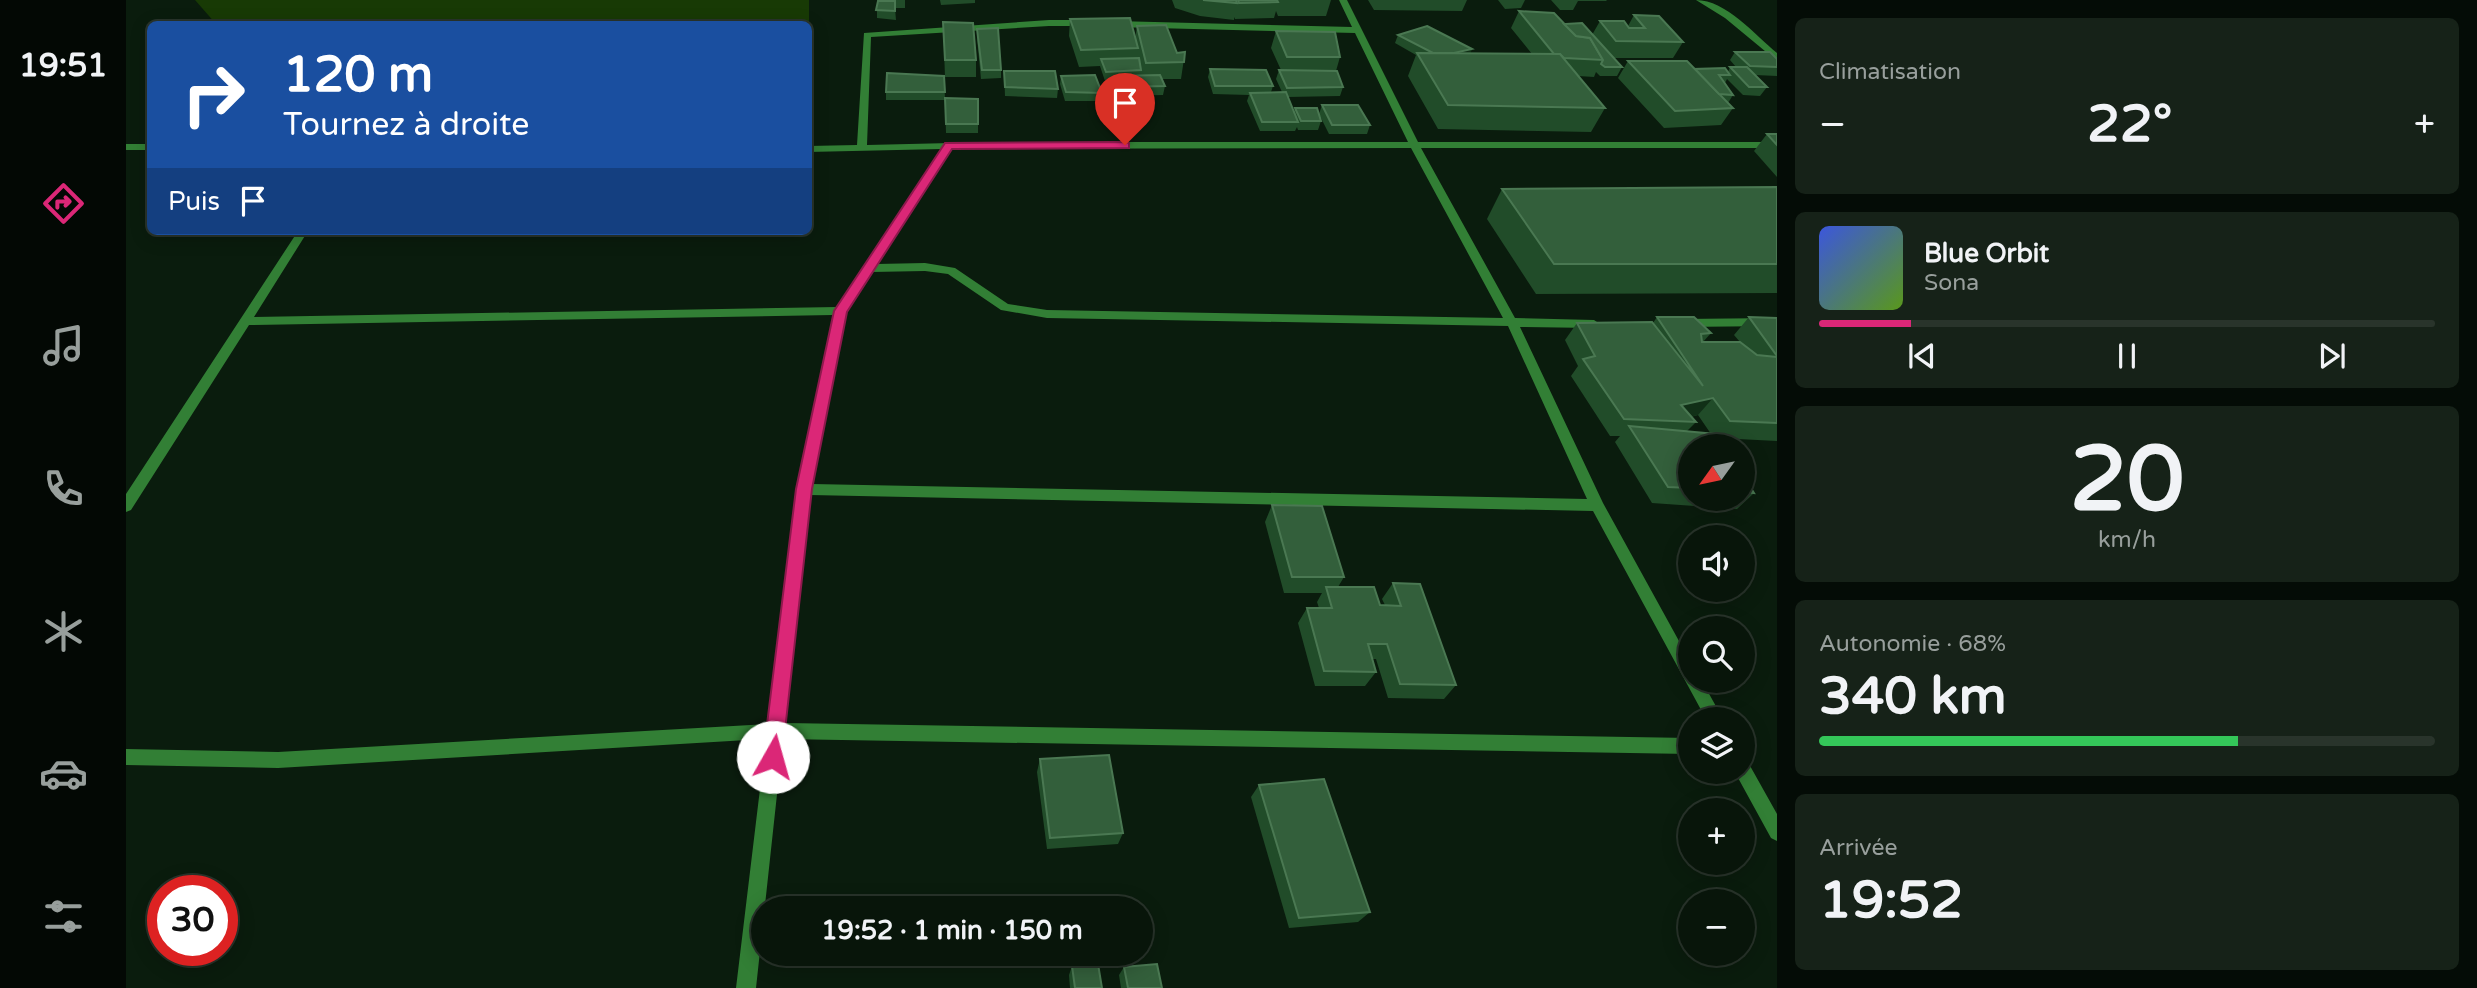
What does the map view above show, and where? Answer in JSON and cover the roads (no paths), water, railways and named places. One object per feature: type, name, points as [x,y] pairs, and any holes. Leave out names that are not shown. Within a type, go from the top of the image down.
[{"type":"street","points":[[1343,0],[1415,147],[1513,325],[1597,505],[1678,653]]},
{"type":"street","points":[[1700,0],[1728,16],[1777,58]]},
{"type":"street","points":[[862,148],[865,37],[872,34],[1049,23],[1356,30]]},
{"type":"street","points":[[812,149],[949,146],[1777,145]]},
{"type":"street","points":[[746,988],[804,489],[841,311],[949,146]]},
{"type":"street","points":[[126,147],[147,147]]},
{"type":"street","points":[[126,506],[300,235]]},
{"type":"street","points":[[869,268],[925,267],[951,271],[1005,307],[1047,314],[1513,325],[1610,324]]},
{"type":"street","points":[[245,321],[841,311]]},
{"type":"street","points":[[1666,323],[1777,322]]},
{"type":"street","points":[[804,489],[1597,505]]},
{"type":"street","points":[[126,757],[278,760],[776,731],[1678,746]]},
{"type":"street","points":[[1751,784],[1777,832]]}]
